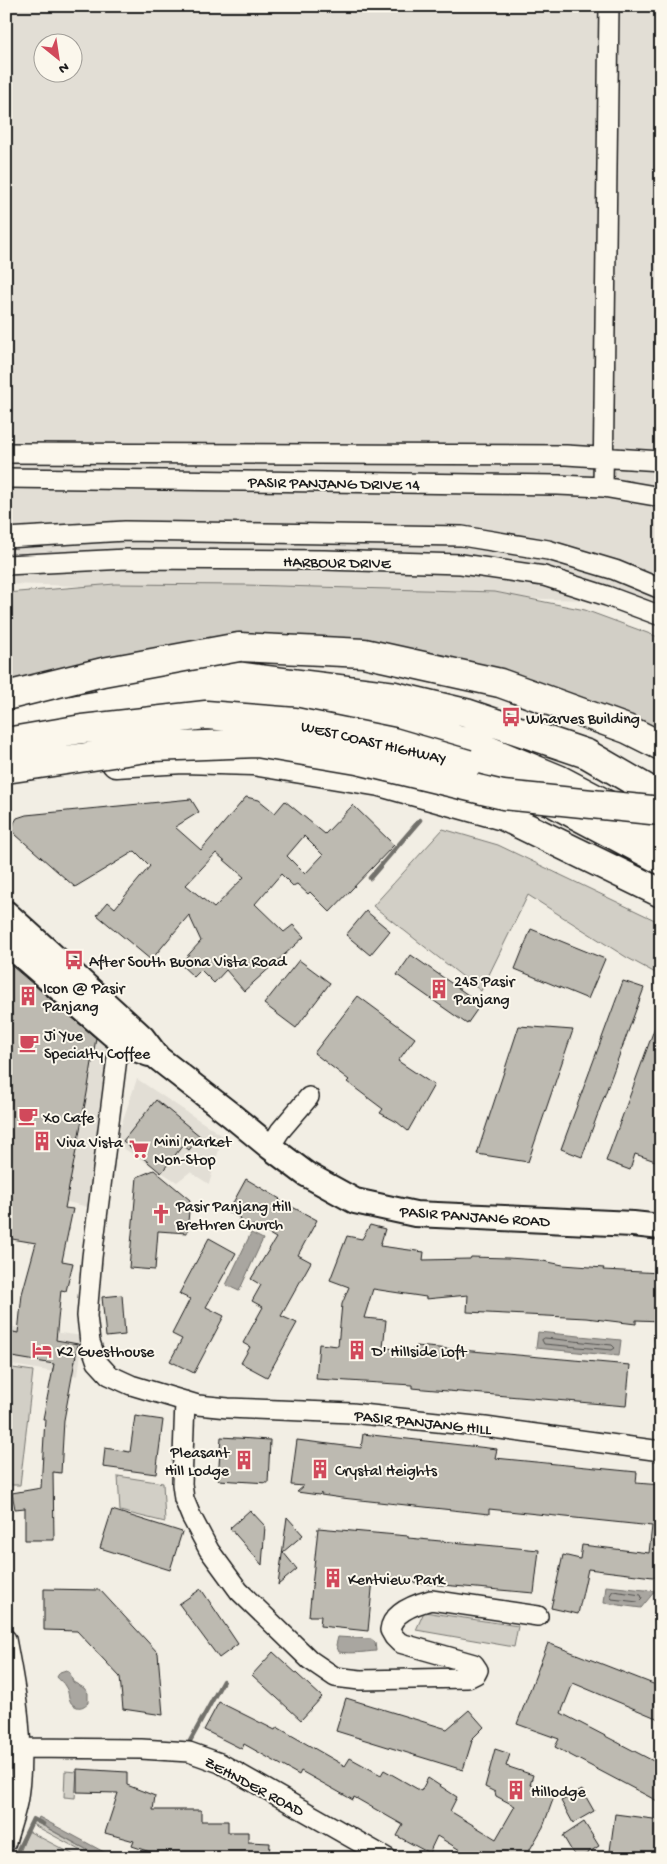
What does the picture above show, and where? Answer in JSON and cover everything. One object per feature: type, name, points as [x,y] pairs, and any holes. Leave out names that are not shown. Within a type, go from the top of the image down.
[{"type":"highway","points":[[6,696],[103,672],[239,647],[364,653],[500,683],[627,729],[661,746]]},
{"type":"highway","points":[[6,706],[116,681],[212,673],[395,696],[466,713],[587,754],[661,797]]},
{"type":"highway","name":"WEST COAST HIGHWAY","points":[[6,721],[95,706],[208,695],[300,698],[400,723],[478,746],[558,779],[630,830],[661,860]]},
{"type":"highway","name":"WEST COAST HIGHWAY","points":[[6,742],[82,730],[206,715],[295,722],[393,742],[468,764],[548,800],[630,830],[661,833]]},
{"type":"highway","points":[[6,768],[153,747],[257,744],[357,760],[503,796],[661,811]]},
{"type":"highway","points":[[6,776],[112,763],[182,759],[253,762],[380,782],[503,816],[661,893]]},
{"type":"main road","name":"PASIR PANJANG ROAD","points":[[6,913],[120,1029],[132,1048],[158,1058],[306,1174],[356,1201],[415,1214],[661,1226]]},
{"type":"main road","name":"PASIR PANJANG ROAD","points":[[6,942],[120,1029]]},
{"type":"street","points":[[603,487],[609,6]]},
{"type":"street","name":"PASIR PANJANG DRIVE 14","points":[[6,453],[566,454],[661,461]]},
{"type":"street","name":"PASIR PANJANG DRIVE 14","points":[[6,484],[15,478],[558,485],[603,487],[661,497]]},
{"type":"street","name":"HARBOUR DRIVE","points":[[6,538],[125,531],[462,536],[548,550],[614,570],[661,589]]},
{"type":"street","name":"HARBOUR DRIVE","points":[[6,565],[127,559],[324,560],[461,564],[544,576],[661,616]]},
{"type":"street","name":"PASIR PANJANG HILL","points":[[120,1029],[92,1257],[87,1316],[90,1342],[97,1362],[109,1375],[131,1385],[198,1405],[228,1408],[352,1412],[485,1427],[661,1452]]},
{"type":"street","points":[[270,1147],[309,1097]]},
{"type":"street","points":[[185,1401],[182,1484],[184,1499],[209,1550],[239,1591],[310,1660],[335,1677],[360,1680],[419,1680],[468,1678],[476,1674],[478,1670],[474,1664],[400,1643],[394,1637],[390,1630],[394,1619],[417,1604],[431,1600],[538,1616]]},
{"type":"street","points":[[6,1640],[18,1703],[21,1748],[18,1797],[6,1842]]},
{"type":"street","name":"ZEHNDER ROAD","points":[[21,1748],[141,1749],[189,1752],[220,1763],[388,1858]]},
{"type":"shaded area","points":[[6,6],[661,6],[661,602],[6,584]]},
{"type":"shaded area","points":[[115,584],[245,585],[495,592],[585,610],[661,638],[661,733],[363,645],[6,690],[6,593]]},
{"type":"shaded area","points":[[443,829],[498,845],[661,923],[661,976],[626,957],[528,895],[481,991],[373,906]]},
{"type":"shaded area","points":[[6,952],[115,1041],[92,1208],[6,1187]]},
{"type":"shaded area","points":[[137,1079],[223,1136],[209,1184],[190,1172],[177,1182],[115,1143]]},
{"type":"shaded area","points":[[6,1326],[83,1336],[78,1376],[6,1364]]},
{"type":"shaded area","points":[[6,1367],[33,1371],[20,1485],[6,1485]]},
{"type":"shaded area","points":[[118,1476],[163,1483],[165,1522],[120,1511]]},
{"type":"shaded area","points":[[424,1612],[518,1626],[514,1647],[416,1630]]},
{"type":"shaded area","points":[[65,1771],[77,1772],[75,1798],[64,1797]]},
{"type":"shaded area","points":[[32,1821],[102,1858],[95,1858],[32,1824]]},
{"type":"shaded area","points":[[28,1831],[80,1858],[18,1858]]},
{"type":"water","points":[[251,1233],[263,1239],[239,1291],[226,1285]]},
{"type":"water","points":[[538,1332],[621,1340],[619,1356],[536,1348]]},
{"type":"water","points":[[606,1586],[655,1591],[641,1608],[604,1603]]},
{"type":"water","points":[[338,1637],[371,1639],[375,1642],[376,1651],[339,1652],[336,1645]]},
{"type":"water","points":[[66,1670],[70,1673],[73,1682],[84,1688],[88,1693],[88,1703],[83,1706],[77,1707],[71,1703],[67,1689],[57,1677],[60,1672]]},
{"type":"water","points":[[39,1817],[115,1858],[102,1858],[37,1822]]},
{"type":"building","points":[[246,797],[259,800],[275,813],[285,801],[325,834],[353,805],[394,845],[330,912],[310,892],[308,894],[297,884],[293,886],[281,874],[255,904],[284,932],[293,925],[304,937],[244,991],[226,970],[214,983],[201,970],[194,977],[180,964],[201,941],[189,915],[151,960],[97,915],[108,902],[115,908],[150,866],[135,851],[75,887],[16,835],[13,829],[17,818],[26,815],[191,799],[199,812],[175,827],[201,850]],"holes":[[[304,836],[323,855],[305,874],[287,856]],[[216,853],[244,877],[214,908],[186,885]]]},
{"type":"building","points":[[366,911],[390,931],[370,955],[346,935]]},
{"type":"building","points":[[531,929],[605,959],[588,999],[515,969]]},
{"type":"building","name":"245 Pasir Panjang","points":[[411,955],[481,1004],[467,1024],[397,975]]},
{"type":"building","points":[[299,960],[330,983],[296,1028],[264,1004]]},
{"type":"building","points":[[6,961],[96,1038],[65,1208],[73,1209],[62,1261],[73,1263],[66,1291],[61,1290],[56,1340],[78,1344],[64,1420],[61,1473],[53,1472],[54,1540],[25,1540],[25,1508],[15,1509],[12,1493],[41,1488],[45,1419],[43,1419],[54,1364],[6,1356],[9,1331],[18,1333],[22,1294],[36,1243],[6,1238]]},
{"type":"building","points":[[623,981],[644,988],[582,1157],[561,1149]]},
{"type":"building","points":[[358,996],[415,1038],[398,1061],[434,1085],[408,1131],[397,1122],[380,1113],[383,1109],[347,1082],[349,1080],[314,1053]]},
{"type":"building","points":[[659,1016],[661,1163],[635,1154],[630,1170],[606,1161]]},
{"type":"building","points":[[519,1026],[573,1030],[528,1162],[477,1154]]},
{"type":"building","points":[[156,1100],[200,1136],[189,1150],[183,1145],[161,1173],[123,1141]]},
{"type":"building","name":"Pasir Panjang Hill Brethren Church","points":[[154,1170],[190,1200],[187,1233],[158,1231],[155,1270],[129,1268],[137,1177]]},
{"type":"building","points":[[246,1179],[279,1200],[317,1220],[298,1255],[311,1262],[281,1316],[297,1323],[267,1377],[241,1363],[250,1347],[243,1343],[263,1307],[252,1301],[261,1285],[251,1279],[276,1238],[253,1225],[250,1230],[237,1223],[240,1218],[228,1212]]},
{"type":"building","points":[[370,1225],[385,1229],[380,1246],[424,1252],[423,1260],[470,1259],[471,1257],[508,1258],[604,1268],[603,1270],[661,1273],[661,1321],[636,1320],[636,1324],[586,1318],[467,1312],[468,1295],[426,1299],[426,1297],[373,1289],[364,1318],[386,1320],[383,1348],[416,1350],[416,1346],[630,1365],[626,1406],[412,1388],[412,1385],[316,1379],[319,1344],[338,1346],[342,1304],[349,1287],[330,1280],[347,1236],[362,1239]]},
{"type":"building","points":[[209,1238],[236,1253],[206,1307],[224,1316],[194,1373],[170,1361],[182,1339],[172,1334],[190,1299],[179,1294]]},
{"type":"building","points":[[122,1295],[125,1335],[106,1337],[102,1297]]},
{"type":"building","points":[[135,1416],[163,1420],[156,1474],[103,1467],[105,1448],[130,1452]]},
{"type":"building","points":[[363,1434],[497,1449],[495,1458],[637,1472],[636,1483],[661,1485],[661,1578],[588,1569],[578,1614],[551,1608],[563,1555],[580,1559],[582,1545],[649,1553],[652,1526],[489,1509],[489,1514],[342,1498],[321,1495],[321,1493],[319,1495],[297,1492],[304,1486],[291,1485],[297,1440],[361,1448]]},
{"type":"building","name":"Pleasant Hill Lodge","points":[[221,1437],[270,1440],[268,1483],[218,1480]]},
{"type":"building","points":[[112,1510],[182,1532],[170,1570],[100,1548]]},
{"type":"building","points":[[250,1510],[265,1526],[262,1565],[230,1528]]},
{"type":"building","points":[[287,1517],[303,1535],[283,1552],[297,1569],[278,1585]]},
{"type":"building","points":[[318,1528],[539,1550],[534,1593],[373,1579],[368,1631],[320,1626],[321,1616],[309,1616]]},
{"type":"building","points":[[44,1589],[100,1590],[158,1653],[163,1715],[123,1709],[120,1677],[77,1631],[44,1630]]},
{"type":"building","points":[[201,1589],[238,1644],[219,1658],[179,1604]]},
{"type":"building","points":[[548,1643],[661,1687],[661,1720],[573,1683],[561,1713],[661,1765],[661,1803],[555,1747],[559,1739],[517,1724]]},
{"type":"building","points":[[273,1652],[322,1697],[301,1720],[252,1675]]},
{"type":"building","points":[[346,1698],[447,1729],[469,1710],[484,1727],[470,1741],[472,1741],[463,1770],[336,1731]]},
{"type":"building","points":[[219,1702],[275,1730],[277,1727],[345,1766],[350,1758],[381,1775],[384,1770],[421,1791],[428,1778],[457,1797],[450,1811],[496,1839],[515,1806],[496,1796],[495,1792],[485,1787],[495,1749],[510,1754],[506,1766],[533,1775],[530,1785],[555,1794],[543,1827],[525,1858],[473,1858],[437,1836],[429,1853],[397,1836],[403,1825],[354,1797],[353,1800],[301,1771],[299,1775],[244,1744],[242,1749],[204,1730]]},
{"type":"building","points":[[77,1769],[127,1772],[127,1785],[155,1796],[153,1810],[201,1810],[201,1821],[228,1821],[228,1832],[248,1832],[248,1842],[270,1843],[269,1858],[168,1858],[132,1846],[134,1841],[105,1833],[118,1793],[77,1792]]},
{"type":"building","points":[[582,1790],[594,1811],[573,1823],[561,1801]]},
{"type":"building","points":[[615,1814],[661,1820],[661,1858],[626,1858],[627,1854],[610,1851]]},
{"type":"building","points":[[584,1822],[599,1846],[580,1858],[576,1858],[563,1836]]},
{"type":"waterway","points":[[370,878],[420,820]]},
{"type":"waterway","points":[[190,1741],[223,1681]]},
{"type":"waterway","points":[[14,1858],[33,1819],[43,1824]]},
{"type":"place","name":"Wharves Building","points":[[511,717]]},
{"type":"place","name":"After South Buona Vista Road","points":[[74,960]]},
{"type":"place","name":"245 Pasir Panjang","points":[[439,989]]},
{"type":"place","name":"Icon @ Pasir Panjang","points":[[28,996]]},
{"type":"place","name":"Ji Yue Specialty Coffee","points":[[29,1043]]},
{"type":"place","name":"Xo Cafe","points":[[28,1116]]},
{"type":"place","name":"Viva Vista","points":[[42,1141]]},
{"type":"place","name":"Mini Market Non-Stop","points":[[139,1149]]},
{"type":"place","name":"Pasir Panjang Hill Brethren Church","points":[[161,1214]]},
{"type":"place","name":"K2 Guesthouse","points":[[42,1350]]},
{"type":"place","name":"D' Hillside Loft","points":[[357,1350]]},
{"type":"place","name":"Pleasant Hill Lodge","points":[[244,1460]]},
{"type":"place","name":"Crystal Heights","points":[[320,1469]]},
{"type":"place","name":"Kentview Park","points":[[333,1578]]},
{"type":"place","name":"Hillodge","points":[[516,1790]]}]
